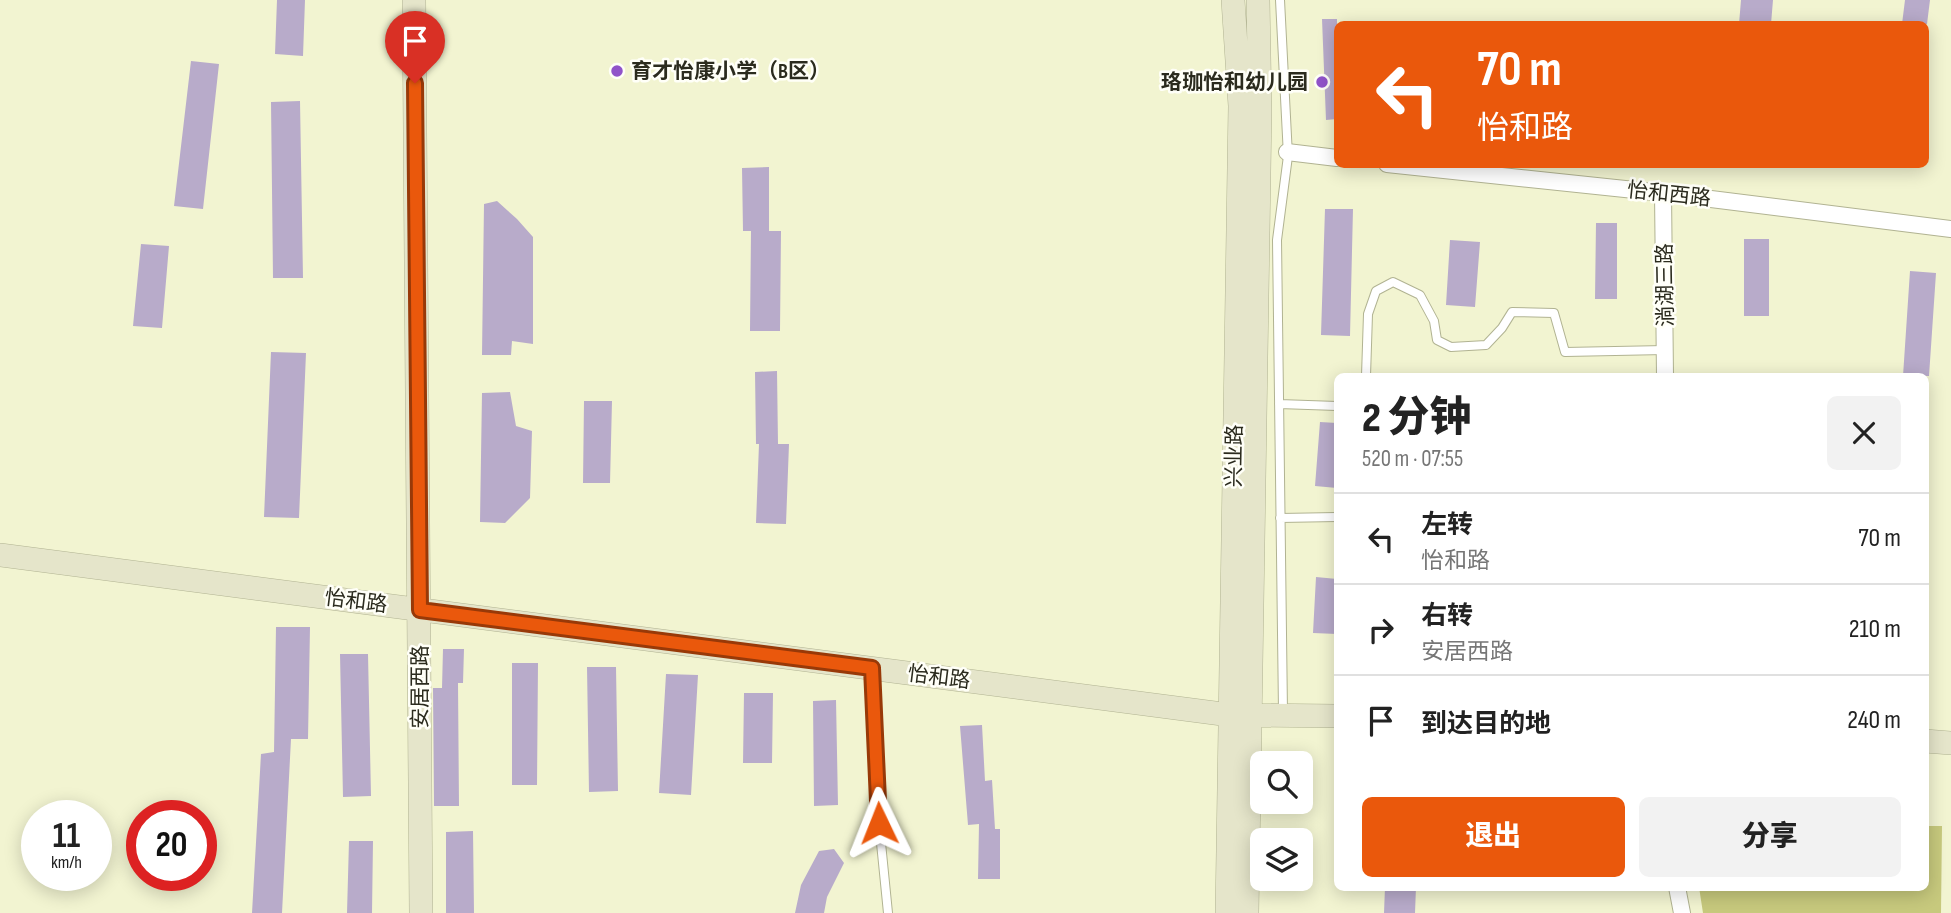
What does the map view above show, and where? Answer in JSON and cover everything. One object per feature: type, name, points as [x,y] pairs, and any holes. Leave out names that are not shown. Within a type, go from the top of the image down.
[{"type":"street","name":"安居西路","points":[[414,0],[421,913]]},
{"type":"street","name":"兴业路","points":[[1233,0],[1240,106],[1240,715],[1247,913]]},
{"type":"street","name":"兴业路","points":[[1227,913],[1240,715],[1260,124],[1258,0]]},
{"type":"street","points":[[1287,152],[1334,158]]},
{"type":"street","name":"怡和西路","points":[[1425,168],[1663,193],[1951,229]]},
{"type":"street","name":"淌湖三路","points":[[1663,193],[1665,373]]},
{"type":"street","name":"怡和路","points":[[0,555],[1240,715],[1334,716]]},
{"type":"street","points":[[1929,741],[1951,743]]},
{"type":"street","points":[[1678,891],[1682,913]]},
{"type":"lane","points":[[1280,0],[1287,152],[1277,240],[1283,715]]},
{"type":"lane","points":[[1366,373],[1368,314],[1376,291],[1393,282],[1420,295],[1434,321],[1437,340],[1451,347],[1486,345],[1512,312],[1554,313],[1565,352],[1666,349]]},
{"type":"lane","points":[[1279,404],[1334,406]]},
{"type":"lane","points":[[1280,518],[1334,517]]},
{"type":"lane","points":[[872,668],[879,823],[888,913]]},
{"type":"green space","points":[[1929,826],[1942,826],[1941,913],[1703,913],[1700,891],[1929,891]]},
{"type":"building","points":[[277,0],[305,0],[303,56],[275,54]]},
{"type":"building","points":[[1741,0],[1773,0],[1771,21],[1739,21]]},
{"type":"building","points":[[1905,0],[1930,0],[1927,21],[1902,21]]},
{"type":"building","points":[[1322,19],[1337,19],[1334,21],[1334,119],[1326,120]]},
{"type":"building","points":[[191,61],[219,64],[203,209],[174,206]]},
{"type":"building","points":[[300,101],[303,278],[273,278],[271,102]]},
{"type":"building","points":[[769,167],[769,231],[781,231],[780,331],[750,331],[751,231],[743,231],[742,168]]},
{"type":"building","points":[[497,201],[533,237],[533,344],[512,341],[511,355],[482,355],[484,204]]},
{"type":"building","points":[[1325,209],[1353,209],[1350,336],[1321,335]]},
{"type":"building","points":[[1596,223],[1617,223],[1617,299],[1595,299]]},
{"type":"building","points":[[1744,239],[1769,239],[1769,316],[1744,316]]},
{"type":"building","points":[[1450,240],[1480,242],[1475,307],[1446,305]]},
{"type":"building","points":[[141,244],[169,246],[162,328],[133,326]]},
{"type":"building","points":[[1910,271],[1936,273],[1929,376],[1929,373],[1903,373]]},
{"type":"building","points":[[271,352],[306,353],[299,518],[264,517]]},
{"type":"building","points":[[777,371],[778,444],[789,444],[786,524],[756,523],[759,444],[756,444],[755,372]]},
{"type":"building","points":[[510,392],[516,426],[532,431],[530,498],[505,523],[480,522],[482,393]]},
{"type":"building","points":[[584,401],[612,401],[610,483],[583,483]]},
{"type":"building","points":[[1320,422],[1334,423],[1334,488],[1315,486]]},
{"type":"building","points":[[1316,577],[1334,579],[1334,634],[1313,633]]},
{"type":"building","points":[[276,627],[310,627],[308,739],[291,739],[282,913],[252,913],[261,754],[274,752]]},
{"type":"building","points":[[443,649],[464,649],[463,683],[458,683],[459,806],[434,806],[433,688],[442,688]]},
{"type":"building","points":[[340,654],[368,654],[371,796],[343,797]]},
{"type":"building","points":[[512,663],[538,663],[537,785],[512,785]]},
{"type":"building","points":[[587,667],[616,667],[618,791],[589,792]]},
{"type":"building","points":[[666,674],[698,675],[691,795],[659,793]]},
{"type":"building","points":[[744,693],[773,693],[772,763],[743,763]]},
{"type":"building","points":[[836,700],[838,805],[814,806],[813,701]]},
{"type":"building","points":[[982,725],[985,781],[992,780],[995,829],[1000,829],[1000,879],[978,879],[979,824],[968,825],[960,726]]},
{"type":"building","points":[[473,831],[474,913],[446,913],[446,832]]},
{"type":"building","points":[[349,841],[373,841],[372,913],[347,913]]},
{"type":"building","points":[[834,849],[844,863],[827,897],[824,913],[795,913],[801,885],[819,851]]},
{"type":"building","points":[[1385,891],[1416,891],[1415,913],[1384,913]]},
{"type":"place","name":"育才怡康小学（B区）","points":[[617,71]]},
{"type":"place","name":"珞珈怡和幼儿园","points":[[1322,82]]},
{"type":"route","points":[[415,83],[420,610],[872,668],[879,823]]}]
